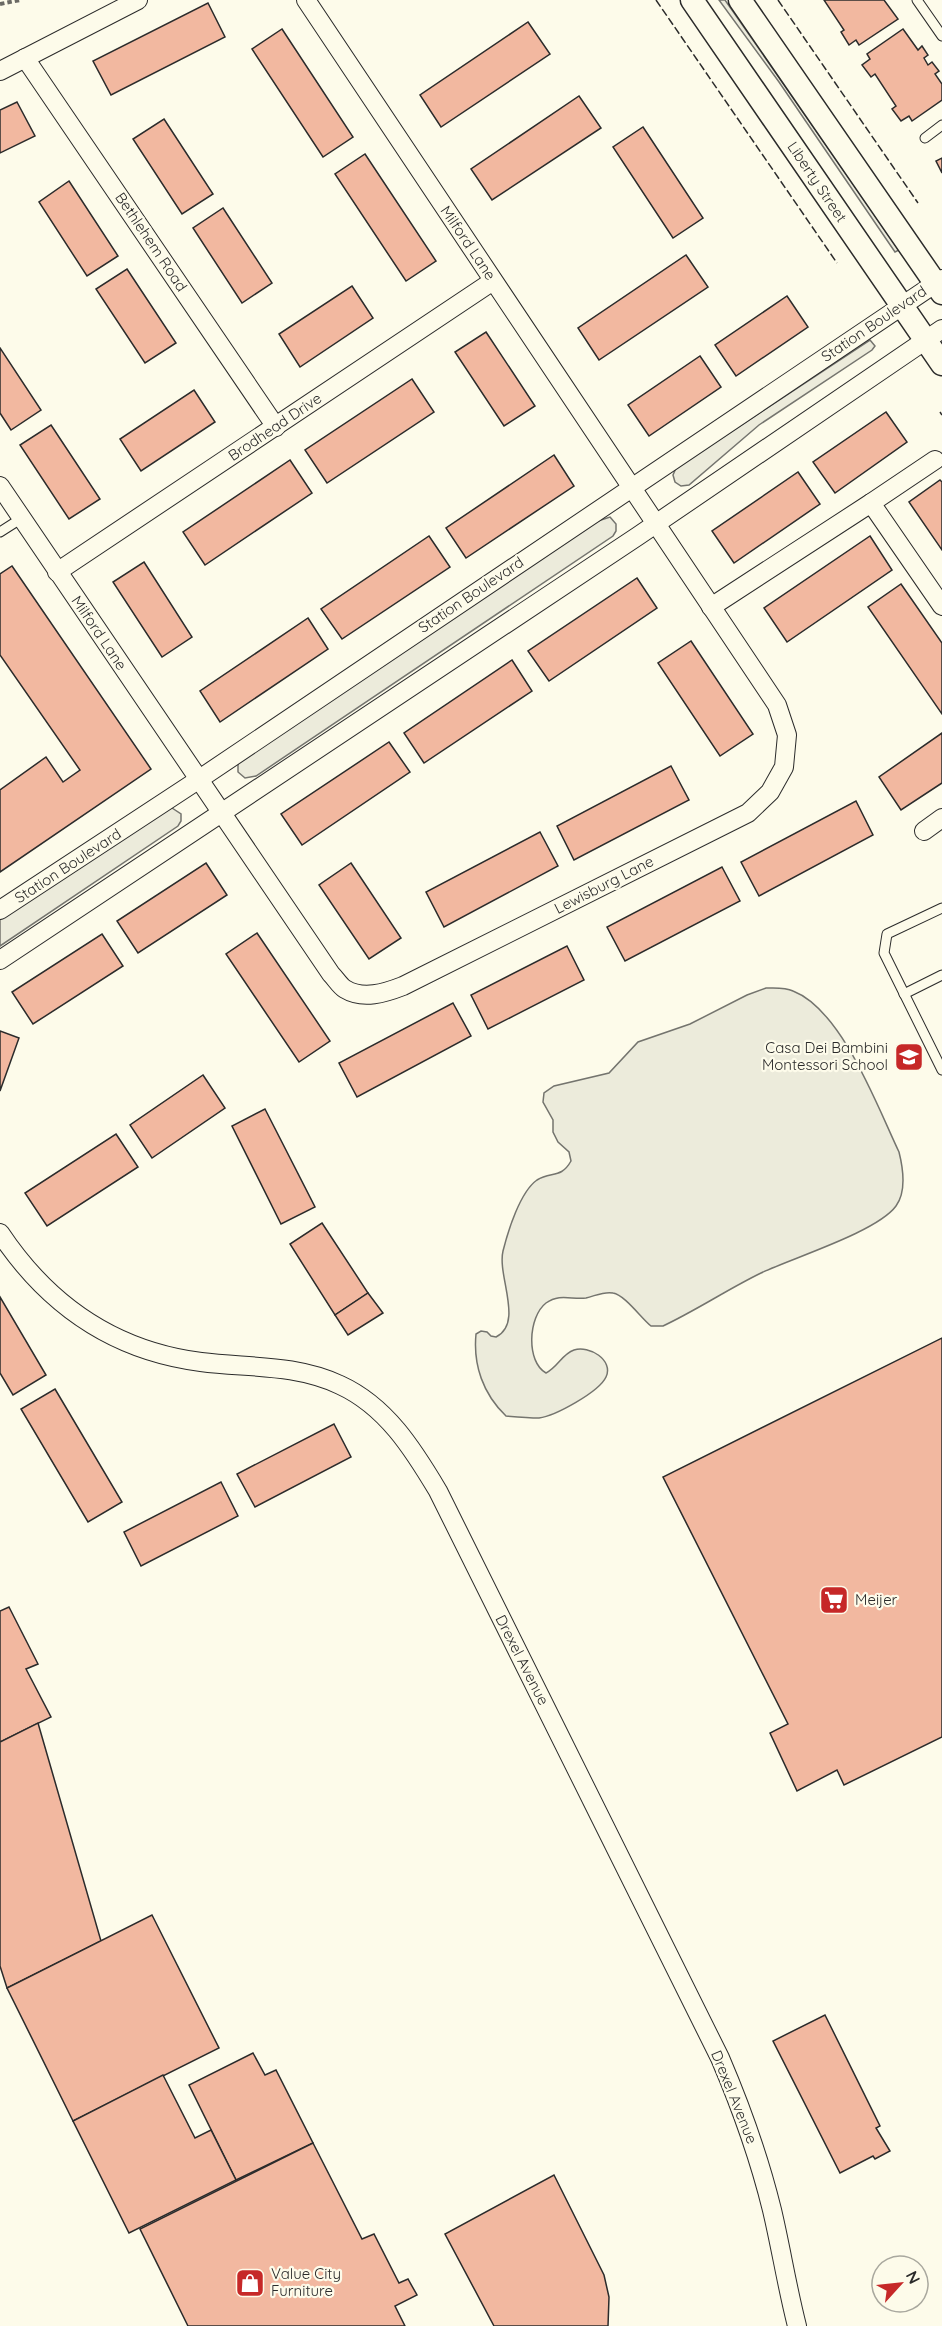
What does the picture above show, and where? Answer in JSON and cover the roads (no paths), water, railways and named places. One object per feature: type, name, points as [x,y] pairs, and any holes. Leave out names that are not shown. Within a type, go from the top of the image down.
[{"type":"street","points":[[0,71],[138,0]]},
{"type":"street","name":"Milford Lane","points":[[306,0],[655,524]]},
{"type":"street","name":"Liberty Street","points":[[692,0],[902,306],[934,335],[942,364]]},
{"type":"street","points":[[740,0],[940,285]]},
{"type":"street","name":"Bethlehem Road","points":[[25,58],[276,427]]},
{"type":"street","name":"Brodhead Drive","points":[[57,572],[493,281]]},
{"type":"street","name":"Station Boulevard","points":[[0,910],[198,780],[902,306],[940,285]]},
{"type":"street","points":[[0,960],[655,524],[934,335]]},
{"type":"street","points":[[711,607],[935,460]]},
{"type":"street","name":"Milford Lane","points":[[0,486],[220,813]]},
{"type":"street","points":[[871,503],[942,606]]},
{"type":"street","name":"Lewisburg Lane","points":[[220,813],[331,974],[345,989],[363,994],[383,994],[748,813],[770,792],[784,767],[787,735],[777,705],[655,524]]},
{"type":"street","points":[[924,831],[942,818]]},
{"type":"street","name":"Drexel Avenue","points":[[0,1233],[42,1286],[71,1312],[113,1338],[142,1350],[173,1357],[201,1362],[296,1370],[340,1385],[359,1396],[396,1427],[416,1454],[443,1501],[720,2058],[741,2107],[758,2157],[798,2326]]},
{"type":"lane","points":[[917,0],[942,36]]},
{"type":"lane","points":[[924,138],[942,125]]},
{"type":"lane","points":[[0,532],[22,518]]},
{"type":"lane","points":[[942,908],[887,934],[884,953],[942,1070]]},
{"type":"lane","points":[[904,994],[942,975]]},
{"type":"place","name":"Casa Dei Bambini Montessori School","points":[[909,1057]]},
{"type":"place","name":"Meijer","points":[[834,1600]]},
{"type":"place","name":"Value City Furniture","points":[[250,2283]]}]
